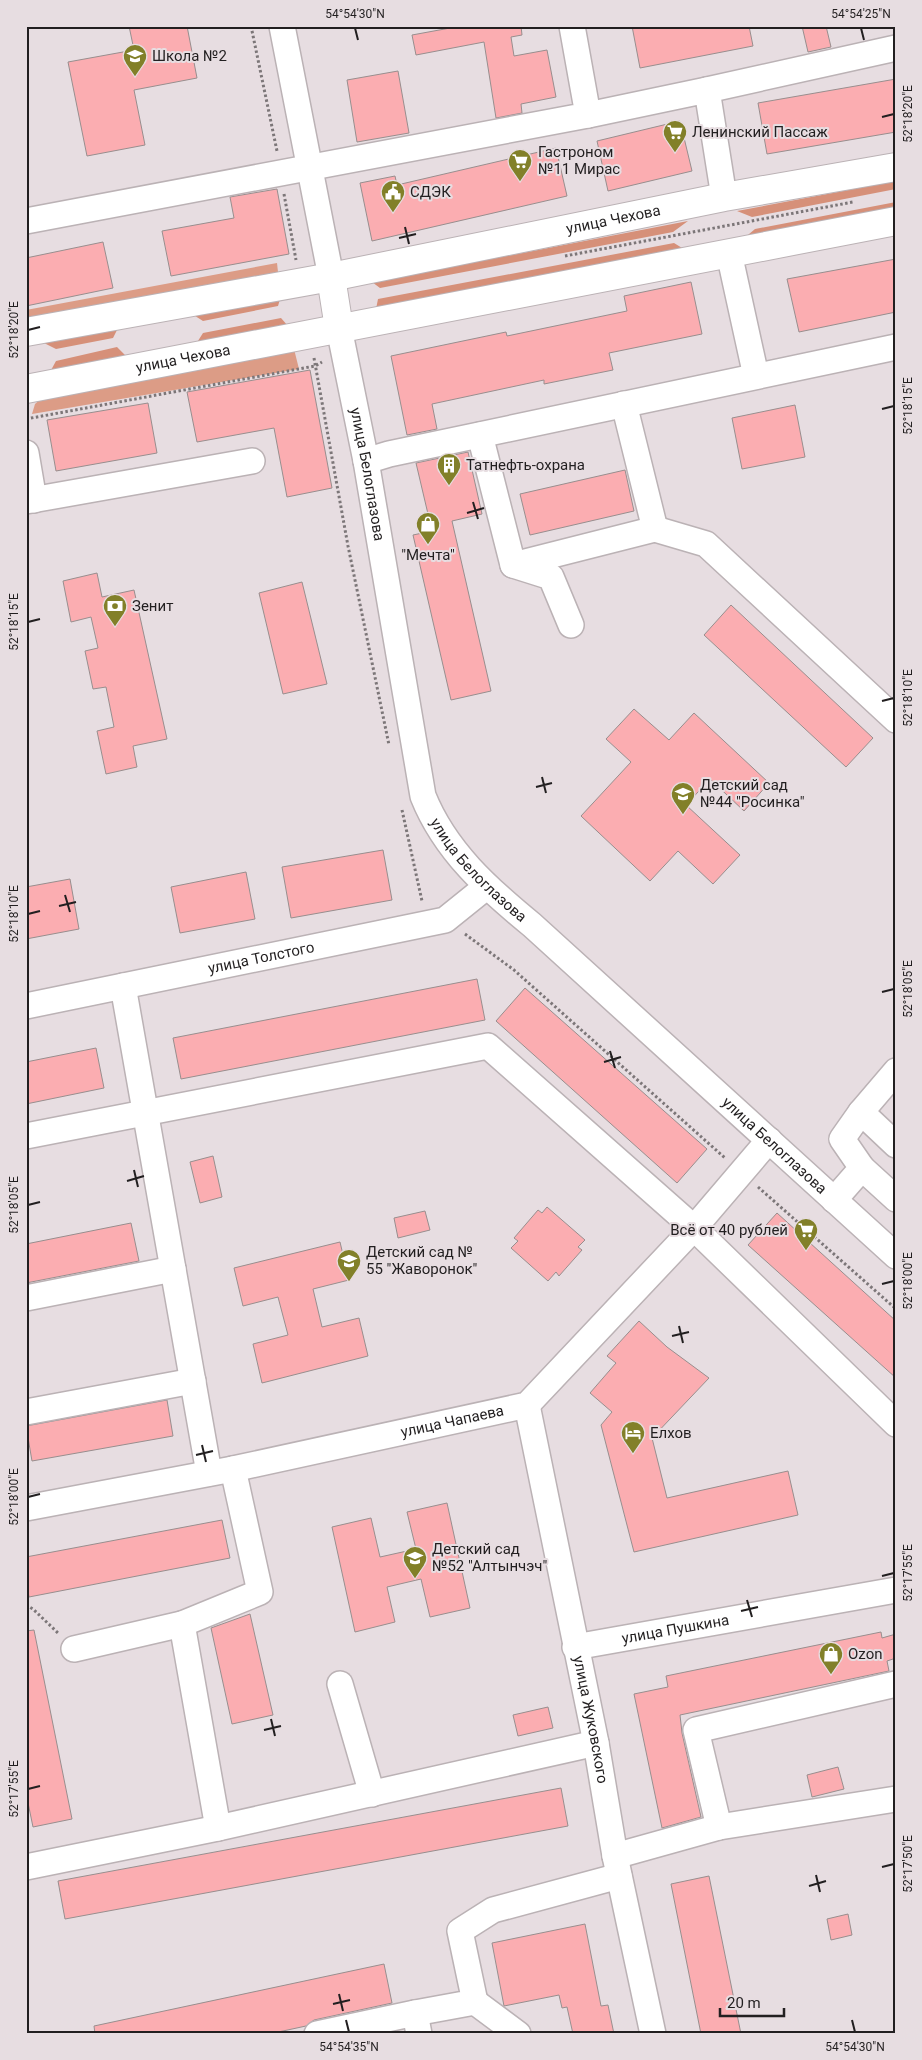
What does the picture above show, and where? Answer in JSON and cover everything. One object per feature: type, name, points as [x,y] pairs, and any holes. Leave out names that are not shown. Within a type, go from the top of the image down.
[{"type":"main road","name":"улица Чехова","points":[[26,332],[331,277],[724,198],[896,167]]},
{"type":"main road","name":"улица Чехова","points":[[26,389],[896,221]]},
{"type":"main road","points":[[331,277],[339,328]]},
{"type":"street","points":[[282,26],[331,277]]},
{"type":"street","points":[[572,26],[588,115]]},
{"type":"street","points":[[26,221],[588,115],[896,48]]},
{"type":"street","points":[[707,90],[724,198]]},
{"type":"street","points":[[729,253],[756,376]]},
{"type":"street","name":"улица Белоглазова","points":[[339,328],[366,461],[423,796],[430,815],[444,836],[486,887],[532,926],[896,1256]]},
{"type":"street","points":[[366,461],[896,347]]},
{"type":"street","points":[[624,404],[655,529]]},
{"type":"street","points":[[480,435],[513,565]]},
{"type":"street","points":[[26,453],[30,501],[252,461]]},
{"type":"street","points":[[513,565],[655,529],[706,544],[896,720]]},
{"type":"street","points":[[513,565],[551,577],[571,625]]},
{"type":"street","name":"улица Толстого","points":[[26,1006],[445,920],[486,887]]},
{"type":"street","points":[[74,1649],[182,1624],[260,1592],[193,1381],[123,986]]},
{"type":"street","points":[[26,1136],[488,1046],[694,1228],[896,1424]]},
{"type":"street","points":[[896,1071],[861,1112],[842,1140],[862,1168],[896,1199]]},
{"type":"street","points":[[861,1112],[896,1145]]},
{"type":"street","points":[[527,1405],[694,1228],[769,1140]]},
{"type":"street","points":[[834,1200],[862,1168]]},
{"type":"street","points":[[26,1298],[173,1269]]},
{"type":"street","points":[[26,1412],[193,1381]]},
{"type":"street","name":"улица Чапаева","points":[[26,1508],[221,1471],[527,1405]]},
{"type":"street","name":"улица Жуковского","points":[[527,1405],[596,1743],[617,1866],[653,2034]]},
{"type":"street","name":"улица Пушкина","points":[[575,1647],[896,1590]]},
{"type":"street","points":[[182,1624],[218,1828]]},
{"type":"street","points":[[340,1684],[372,1794]]},
{"type":"street","points":[[718,1826],[696,1730],[896,1684]]},
{"type":"street","points":[[27,1861],[218,1828],[596,1743]]},
{"type":"street","points":[[518,2034],[475,2002],[460,1931],[493,1910],[617,1866],[718,1826],[896,1799]]},
{"type":"street","points":[[317,2034],[417,2024],[475,2002]]},
{"type":"path","points":[[251,26],[298,268]]},
{"type":"path","points":[[559,258],[857,202]]},
{"type":"path","points":[[313,352],[348,546],[389,747]]},
{"type":"path","points":[[26,419],[315,366],[326,360]]},
{"type":"path","points":[[401,804],[421,900],[445,920],[514,970],[896,1309]]},
{"type":"path","points":[[26,1605],[33,1609],[74,1649]]},
{"type":"shaded area","points":[[896,181],[896,189],[752,217],[737,211]]},
{"type":"shaded area","points":[[896,202],[896,211],[742,240],[755,229]]},
{"type":"shaded area","points":[[688,221],[673,232],[380,288],[372,282]]},
{"type":"shaded area","points":[[674,243],[687,251],[376,309],[378,299]]},
{"type":"shaded area","points":[[277,263],[278,272],[26,319],[26,310]]},
{"type":"shaded area","points":[[281,296],[278,306],[203,321],[192,314]]},
{"type":"shaded area","points":[[281,318],[288,326],[196,344],[203,333]]},
{"type":"shaded area","points":[[118,328],[113,338],[56,349],[44,343]]},
{"type":"shaded area","points":[[117,347],[127,357],[50,372],[56,361]]},
{"type":"shaded area","points":[[294,349],[299,369],[32,414],[35,404],[44,396]]},
{"type":"building","points":[[129,26],[187,26],[197,78],[134,90],[145,145],[87,156],[68,62],[134,50]]},
{"type":"building","points":[[461,26],[521,26],[522,35],[511,37],[514,56],[547,50],[556,97],[521,104],[522,113],[496,118],[484,42],[416,55],[412,35]]},
{"type":"building","points":[[632,26],[749,26],[753,46],[640,68]]},
{"type":"building","points":[[802,26],[826,26],[831,47],[808,52]]},
{"type":"building","points":[[398,71],[409,133],[357,142],[347,80]]},
{"type":"building","points":[[896,79],[896,132],[767,154],[758,103]]},
{"type":"building","points":[[680,121],[692,171],[608,191],[597,141]]},
{"type":"building","points":[[556,148],[567,196],[372,241],[360,183],[395,176],[397,185]]},
{"type":"building","points":[[277,189],[289,254],[171,276],[162,231],[234,218],[230,197]]},
{"type":"building","points":[[103,242],[113,288],[26,306],[26,258]]},
{"type":"building","points":[[896,259],[896,312],[799,332],[787,279]]},
{"type":"building","points":[[691,282],[702,334],[609,353],[613,370],[544,384],[544,380],[432,404],[437,429],[407,435],[391,356],[506,332],[507,336],[627,311],[624,296]]},
{"type":"building","points":[[310,370],[332,488],[287,497],[274,428],[197,442],[187,392]]},
{"type":"building","points":[[148,403],[157,453],[56,471],[47,420]]},
{"type":"building","points":[[795,405],[805,457],[742,469],[732,418]]},
{"type":"building","points":[[468,452],[482,514],[452,521],[491,691],[451,700],[413,535],[432,531],[416,463]]},
{"type":"building","points":[[625,470],[634,511],[530,535],[520,494]]},
{"type":"building","points":[[97,573],[102,597],[134,590],[167,739],[133,746],[137,767],[106,774],[97,731],[114,727],[106,687],[93,689],[85,651],[98,648],[91,617],[71,622],[63,581]]},
{"type":"building","points":[[302,582],[327,684],[283,694],[259,593]]},
{"type":"building","points":[[731,605],[873,738],[846,767],[704,635]]},
{"type":"building","points":[[634,709],[669,740],[694,713],[769,783],[744,811],[710,779],[686,805],[740,855],[713,884],[678,851],[650,881],[581,816],[631,762],[606,739]]},
{"type":"building","points":[[383,850],[392,900],[291,918],[282,867]]},
{"type":"building","points":[[246,872],[255,919],[180,933],[171,887]]},
{"type":"building","points":[[70,879],[79,929],[26,939],[26,887]]},
{"type":"building","points":[[477,979],[485,1020],[181,1079],[173,1038]]},
{"type":"building","points":[[525,988],[707,1149],[677,1183],[496,1021]]},
{"type":"building","points":[[96,1048],[104,1088],[26,1104],[26,1062]]},
{"type":"building","points":[[213,1156],[222,1197],[200,1203],[190,1162]]},
{"type":"building","points":[[547,1207],[585,1240],[578,1247],[582,1250],[559,1276],[556,1272],[548,1281],[511,1248],[518,1241],[514,1238],[538,1210],[542,1213]]},
{"type":"building","points":[[425,1211],[430,1230],[398,1238],[394,1218]]},
{"type":"building","points":[[777,1213],[896,1321],[896,1378],[748,1245]]},
{"type":"building","points":[[131,1223],[139,1261],[26,1283],[26,1244]]},
{"type":"building","points":[[340,1242],[349,1280],[313,1289],[322,1327],[359,1318],[368,1356],[262,1383],[253,1344],[288,1335],[278,1297],[243,1306],[234,1268]]},
{"type":"building","name":"Елхов","points":[[639,1321],[667,1347],[709,1378],[652,1438],[667,1498],[788,1471],[798,1515],[634,1552],[601,1425],[612,1412],[590,1393],[616,1363],[607,1356]]},
{"type":"building","points":[[167,1400],[173,1436],[32,1461],[26,1426]]},
{"type":"building","points":[[447,1503],[470,1608],[430,1617],[421,1579],[387,1587],[395,1622],[355,1632],[332,1527],[371,1518],[380,1557],[416,1549],[407,1512]]},
{"type":"building","points":[[222,1520],[230,1558],[29,1597],[26,1581],[26,1557]]},
{"type":"building","points":[[250,1614],[273,1715],[232,1724],[211,1628]]},
{"type":"building","points":[[34,1630],[72,1819],[33,1827],[26,1793],[26,1631]]},
{"type":"building","points":[[881,1632],[882,1638],[896,1634],[896,1658],[887,1661],[889,1671],[680,1715],[682,1733],[701,1817],[662,1828],[634,1694],[668,1687],[666,1676]]},
{"type":"building","points":[[548,1707],[553,1728],[518,1736],[513,1715]]},
{"type":"building","points":[[838,1767],[844,1789],[812,1797],[807,1775]]},
{"type":"building","points":[[561,1788],[568,1826],[65,1919],[58,1881]]},
{"type":"building","points":[[709,1876],[741,2034],[701,2034],[671,1884]]},
{"type":"building","points":[[848,1914],[852,1935],[831,1940],[827,1919]]},
{"type":"building","points":[[585,1924],[601,2006],[608,2005],[614,2034],[573,2034],[567,2007],[562,2008],[559,1995],[504,2006],[492,1943]]},
{"type":"building","points":[[384,1964],[392,2003],[314,2020],[306,2026],[269,2034],[95,2034],[94,2026]]},
{"type":"place","name":"Школа №2","points":[[135,77]]},
{"type":"place","name":"Ленинский Пассаж","points":[[675,153]]},
{"type":"place","name":"Гастроном №11 Мирас","points":[[520,182]]},
{"type":"place","name":"СДЭК","points":[[393,213]]},
{"type":"place","name":"Татнефть-охрана","points":[[449,486]]},
{"type":"place","name":"\"Мечта\"","points":[[428,545]]},
{"type":"place","name":"Зенит","points":[[115,627]]},
{"type":"place","name":"Детский сад №44 \"Росинка\"","points":[[683,815]]},
{"type":"place","name":"Всё от 40 рублей","points":[[806,1251]]},
{"type":"place","name":"Детский сад № 55 \"Жаворонок\"","points":[[349,1282]]},
{"type":"place","name":"Елхов","points":[[633,1454]]},
{"type":"place","name":"Детский сад №52 \"Алтынчэч\"","points":[[415,1579]]},
{"type":"place","name":"Ozon","points":[[831,1675]]}]
